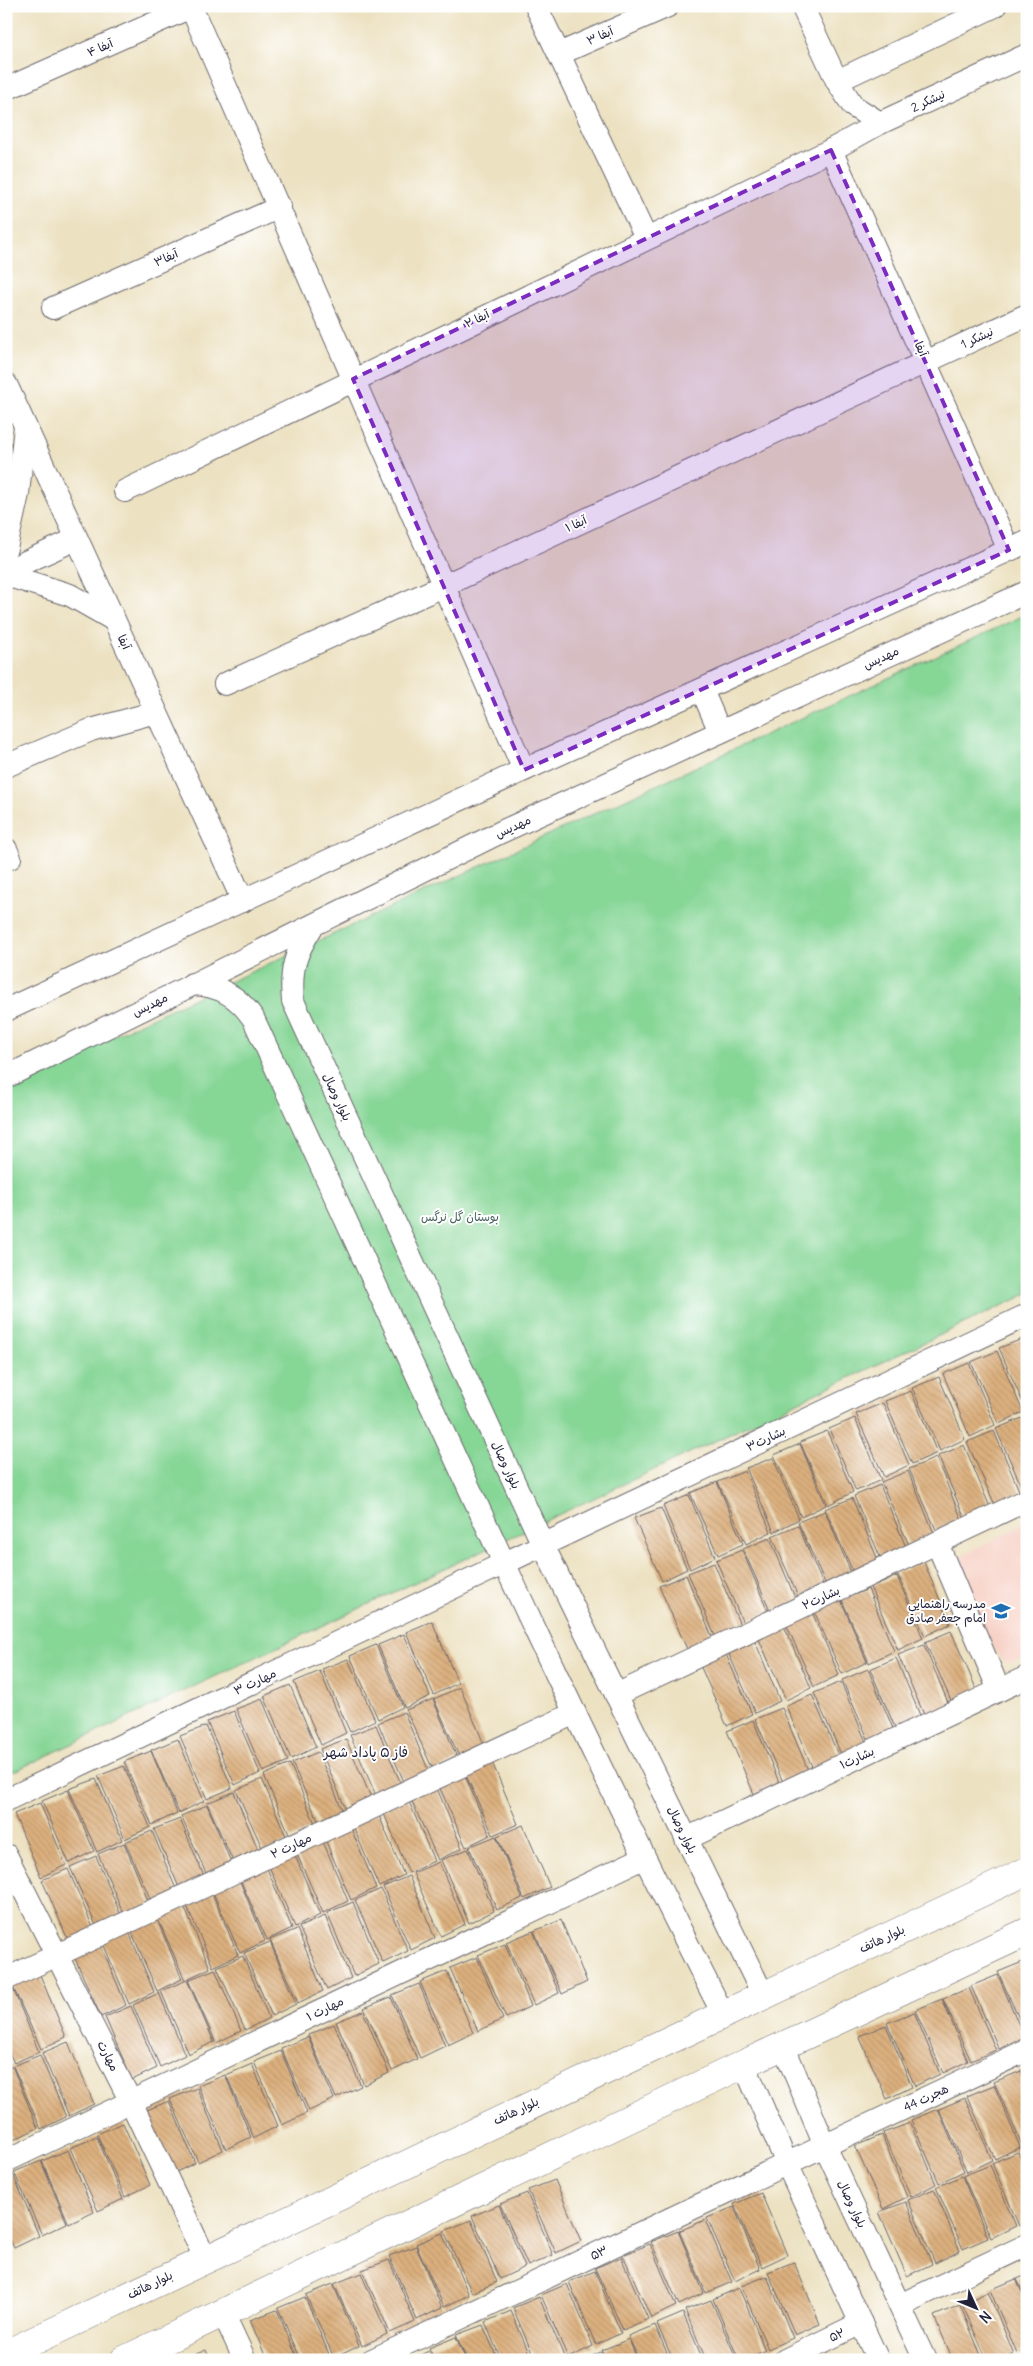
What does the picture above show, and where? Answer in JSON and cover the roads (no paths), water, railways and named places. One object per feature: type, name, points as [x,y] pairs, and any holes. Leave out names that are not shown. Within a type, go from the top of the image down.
[{"type":"main road","name":"بلوار هاتف","points":[[6,2354],[205,2258],[1027,1871]]},
{"type":"main road","points":[[124,2360],[744,2064],[1027,1932]]},
{"type":"street","points":[[536,6],[646,238]]},
{"type":"street","name":"آبفا ۳","points":[[560,54],[668,6]]},
{"type":"street","points":[[802,6],[837,81],[852,106],[880,123]]},
{"type":"street","points":[[837,81],[995,6]]},
{"type":"street","points":[[192,7],[524,770]]},
{"type":"street","name":"آبفا ۴","points":[[6,89],[192,7]]},
{"type":"street","name":"نیشکر 2","points":[[831,150],[880,123],[1027,55]]},
{"type":"street","name":"آبفا ۲","points":[[125,491],[353,379],[831,150]]},
{"type":"street","name":"آبفا","points":[[831,150],[926,362],[1018,546]]},
{"type":"street","name":"آبفا۳","points":[[53,308],[280,207]]},
{"type":"street","name":"نیشکر 1","points":[[926,362],[1027,315]]},
{"type":"street","name":"آبفا ۱","points":[[225,684],[443,586],[926,362]]},
{"type":"street","name":"آبفا","points":[[6,384],[243,900]]},
{"type":"street","points":[[6,548],[18,494],[25,426]]},
{"type":"street","points":[[6,571],[76,539]]},
{"type":"street","points":[[6,1010],[524,770],[1018,546]]},
{"type":"street","points":[[6,575],[70,595],[114,620]]},
{"type":"street","name":"مهدیس","points":[[6,1077],[501,832],[1027,592]]},
{"type":"street","points":[[702,690],[720,732]]},
{"type":"street","points":[[6,766],[91,730],[156,712]]},
{"type":"street","name":"بلوار وصال","points":[[312,927],[300,946],[294,961],[292,973],[293,1000],[543,1545],[763,1995]]},
{"type":"street","points":[[192,984],[207,984],[226,991],[246,1006],[253,1018],[504,1563],[643,1858],[723,2014]]},
{"type":"street","name":"بشارت۳","points":[[504,1563],[1027,1315]]},
{"type":"street","name":"بشارت۲","points":[[616,1695],[1027,1500]]},
{"type":"street","points":[[937,1543],[999,1690]]},
{"type":"street","name":"مهارت ۳","points":[[6,1800],[504,1563]]},
{"type":"street","name":"بشارت۱","points":[[686,1839],[1027,1677]]},
{"type":"street","name":"مهارت ۲","points":[[6,1979],[575,1712]]},
{"type":"street","name":"مهارت","points":[[6,1855],[131,2102],[205,2258]]},
{"type":"street","name":"مهارت ۱","points":[[6,2161],[643,1858]]},
{"type":"street","name":"بلوار وصال","points":[[784,2046],[825,2146],[925,2360]]},
{"type":"street","name":"هجرت 44","points":[[825,2146],[1027,2050]]},
{"type":"street","points":[[744,2064],[787,2164],[878,2360]]},
{"type":"street","name":"۵۳","points":[[372,2360],[825,2146]]},
{"type":"street","points":[[900,2306],[1027,2245]]},
{"type":"street","points":[[223,2313],[245,2360]]},
{"type":"street","name":"۵۲","points":[[785,2360],[862,2324]]},
{"type":"place","name":"مدرسه راهنمایی امام جعفر صادق","points":[[1001,1611]]},
{"type":"district","name":"فاز ۵ پاداد شهر","points":[[366,1752]]},
{"type":"park label","name":"بوستان گل نرگس","points":[[460,1217]]}]
